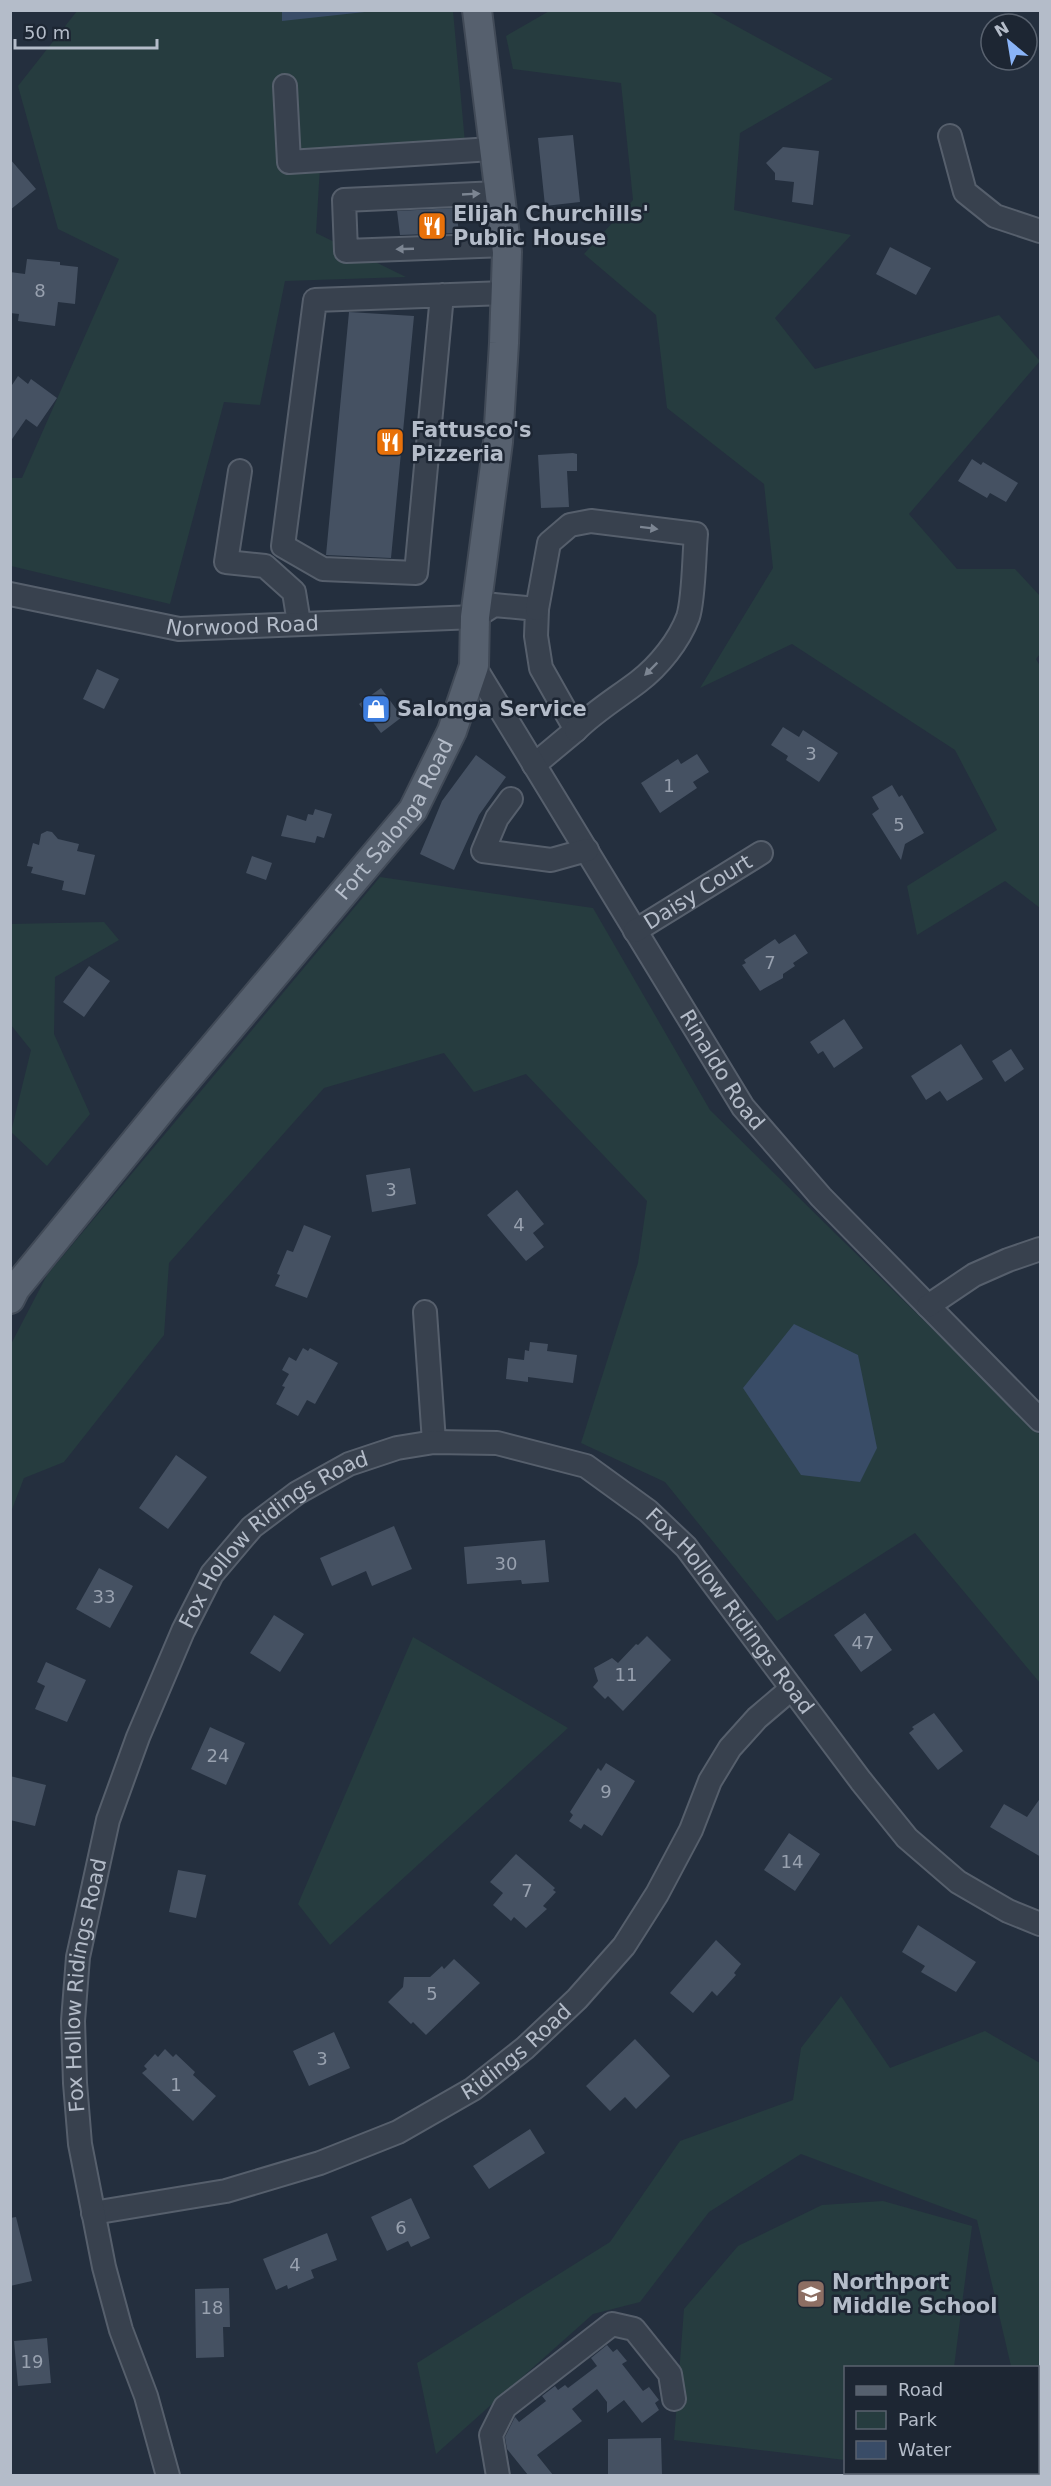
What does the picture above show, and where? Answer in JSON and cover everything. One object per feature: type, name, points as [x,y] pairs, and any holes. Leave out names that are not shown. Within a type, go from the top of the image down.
[{"type":"main road","name":"Fort Salonga Road","points":[[12,1292],[169,1100],[413,810],[452,731],[474,666],[475,617],[498,442],[505,293],[506,245],[492,149],[477,10]]},
{"type":"street","points":[[285,86],[289,162],[492,149]]},
{"type":"street","points":[[950,136],[965,192],[995,216],[1041,231]]},
{"type":"street","points":[[498,193],[345,200],[346,251],[506,245]]},
{"type":"street","points":[[442,295],[416,573],[323,569],[283,546],[315,300],[442,295],[505,293]]},
{"type":"street","points":[[240,471],[226,562],[266,566],[294,592],[300,622]]},
{"type":"street","points":[[534,765],[576,730],[593,713],[640,681],[662,659],[678,636],[688,615],[696,534],[591,521],[570,525],[549,543],[537,609],[536,636],[541,668],[576,730]]},
{"type":"street","name":"Norwood Road","points":[[10,594],[179,629],[300,622],[475,617]]},
{"type":"street","points":[[475,617],[494,605],[537,609]]},
{"type":"street","name":"Rinaldo Road","points":[[474,666],[743,1107],[821,1197],[1041,1420]]},
{"type":"street","points":[[511,799],[497,818],[483,851],[551,860],[587,850]]},
{"type":"street","name":"Daisy Court","points":[[635,931],[761,853]]},
{"type":"street","points":[[928,1306],[974,1275],[1041,1249]]},
{"type":"street","points":[[425,1312],[434,1442]]},
{"type":"street","name":"Fox Hollow Ridings Road","points":[[168,2475],[146,2396],[120,2330],[80,2144],[73,2021],[78,1957],[108,1820],[138,1737],[183,1631],[212,1574],[252,1527],[297,1493],[349,1464],[397,1448],[434,1442],[496,1443],[586,1466],[648,1511],[686,1547],[791,1689],[907,1838],[958,1882],[1008,1911],[1041,1924]]},
{"type":"street","name":"Ridings Road","points":[[93,2213],[226,2191],[320,2163],[398,2132],[473,2089],[525,2048],[578,1999],[624,1946],[657,1894],[690,1830],[710,1781],[730,1748],[757,1718],[791,1689]]},
{"type":"street","points":[[498,2475],[490,2435],[505,2407],[612,2324],[634,2329],[670,2374],[674,2399]]},
{"type":"green space","points":[[551,10],[709,11],[833,79],[740,133],[734,210],[851,235],[775,318],[815,369],[999,315],[1040,361],[909,514],[957,569],[1015,569],[1040,596],[1040,654],[1036,659],[1040,666],[1040,908],[1005,881],[917,935],[907,886],[997,830],[955,750],[792,644],[700,688],[773,568],[764,484],[667,408],[656,315],[584,254],[633,200],[621,83],[513,69],[506,36]]},
{"type":"green space","points":[[77,11],[453,11],[466,154],[320,167],[316,233],[406,277],[285,281],[260,405],[224,402],[170,604],[11,566],[11,478],[22,478],[119,259],[58,229],[18,86]]},
{"type":"green space","points":[[380,877],[593,908],[710,1110],[1040,1435],[1040,1683],[915,1533],[777,1621],[665,1482],[581,1443],[638,1263],[647,1201],[526,1074],[474,1092],[444,1053],[324,1088],[169,1263],[164,1335],[64,1462],[24,1478],[11,1512],[11,1344],[47,1275]]},
{"type":"green space","points":[[104,922],[119,940],[55,977],[54,1034],[90,1114],[47,1166],[11,1132],[31,1050],[11,1025],[11,924]]},
{"type":"green space","points":[[413,1637],[568,1728],[330,1945],[298,1904]]},
{"type":"green space","points":[[841,1996],[890,2068],[985,2031],[1040,2063],[1040,2379],[1039,2366],[1011,2366],[977,2220],[801,2154],[709,2212],[640,2302],[593,2314],[436,2454],[417,2363],[610,2242],[680,2141],[793,2100],[801,2048]]},
{"type":"green space","points":[[883,2201],[972,2226],[954,2366],[844,2366],[844,2460],[674,2440],[684,2309],[738,2246],[822,2205]]},
{"type":"water","points":[[282,11],[374,11],[282,21]]},
{"type":"water","points":[[794,1324],[858,1355],[877,1448],[860,1482],[801,1475],[743,1388]]},
{"type":"building","points":[[573,135],[580,202],[545,206],[538,138]]},
{"type":"building","points":[[783,147],[819,151],[813,205],[792,202],[794,182],[775,180],[775,173],[766,163]]},
{"type":"building","points":[[10,159],[36,189],[10,210]]},
{"type":"building","points":[[456,208],[459,233],[400,235],[397,211]]},
{"type":"building","points":[[890,247],[931,268],[916,295],[876,274]]},
{"type":"building","points":[[27,259],[60,262],[60,265],[78,267],[75,304],[58,302],[55,326],[18,321],[19,314],[10,313],[10,272],[25,274]]},
{"type":"building","points":[[349,312],[414,316],[391,558],[326,555]]},
{"type":"building","points":[[18,376],[28,384],[31,379],[57,398],[37,427],[26,419],[10,442],[10,388]]},
{"type":"building","points":[[577,454],[577,471],[567,471],[569,507],[541,508],[538,455]]},
{"type":"building","points":[[972,459],[981,465],[983,462],[1018,483],[1006,502],[990,493],[987,498],[958,481]]},
{"type":"building","points":[[97,669],[119,679],[104,709],[83,699]]},
{"type":"building","points":[[381,688],[402,717],[381,733],[359,704]]},
{"type":"building","points":[[783,727],[799,737],[803,730],[838,753],[819,782],[786,760],[788,756],[771,745]]},
{"type":"building","points":[[697,754],[709,772],[693,782],[697,788],[660,813],[641,783],[678,759],[681,764]]},
{"type":"building","points":[[476,755],[506,777],[479,815],[454,870],[420,854],[442,801]]},
{"type":"building","points":[[892,785],[899,797],[902,795],[924,833],[905,844],[901,860],[872,814],[879,809],[872,797]]},
{"type":"building","points":[[315,809],[332,814],[324,838],[317,836],[315,843],[281,836],[287,815],[306,821],[308,814],[313,815]]},
{"type":"building","points":[[47,831],[52,832],[58,839],[79,844],[77,851],[95,855],[85,895],[62,890],[64,881],[31,873],[33,867],[27,866],[33,843],[39,845],[41,834]]},
{"type":"building","points":[[252,856],[272,863],[266,880],[246,873]]},
{"type":"building","points":[[795,934],[808,953],[793,963],[795,966],[783,974],[783,978],[760,991],[742,965],[746,963],[744,960],[775,939],[779,944]]},
{"type":"building","points":[[89,966],[110,981],[84,1017],[63,1002]]},
{"type":"building","points":[[844,1019],[863,1048],[834,1068],[823,1051],[818,1054],[810,1042]]},
{"type":"building","points":[[961,1044],[983,1079],[947,1101],[940,1091],[926,1100],[911,1076]]},
{"type":"building","points":[[1011,1049],[1024,1069],[1005,1082],[992,1061]]},
{"type":"building","points":[[410,1168],[416,1204],[372,1212],[366,1175]]},
{"type":"building","points":[[517,1190],[544,1224],[533,1233],[544,1247],[526,1261],[487,1215]]},
{"type":"building","points":[[304,1225],[331,1236],[307,1298],[275,1286],[280,1275],[277,1274],[287,1250],[293,1252]]},
{"type":"building","points":[[530,1342],[548,1344],[547,1351],[577,1355],[573,1383],[528,1377],[528,1382],[506,1379],[508,1358],[524,1360],[525,1350],[529,1351]]},
{"type":"building","points":[[303,1348],[308,1351],[310,1348],[338,1363],[315,1404],[307,1400],[298,1416],[276,1404],[289,1374],[282,1370],[289,1357],[296,1361]]},
{"type":"building","points":[[176,1455],[207,1477],[168,1529],[139,1508]]},
{"type":"building","points":[[394,1526],[412,1569],[372,1586],[366,1571],[332,1586],[320,1558]]},
{"type":"building","points":[[545,1540],[549,1582],[522,1584],[521,1580],[467,1584],[464,1547]]},
{"type":"building","points":[[99,1568],[133,1586],[110,1628],[76,1609]]},
{"type":"building","points":[[865,1613],[892,1650],[861,1672],[834,1635]]},
{"type":"building","points":[[274,1615],[304,1634],[280,1672],[250,1653]]},
{"type":"building","points":[[647,1636],[671,1660],[623,1711],[608,1696],[605,1699],[593,1687],[598,1681],[594,1668],[612,1658],[618,1663]]},
{"type":"building","points":[[46,1662],[86,1680],[67,1722],[35,1709],[45,1686],[37,1682]]},
{"type":"building","points":[[934,1713],[963,1751],[938,1770],[909,1733],[914,1729],[912,1727]]},
{"type":"building","points":[[210,1727],[245,1743],[226,1785],[191,1769]]},
{"type":"building","points":[[606,1763],[635,1781],[602,1836],[584,1824],[581,1829],[569,1821],[573,1815],[570,1812],[598,1768],[601,1771]]},
{"type":"building","points":[[10,1776],[46,1785],[35,1826],[10,1820]]},
{"type":"building","points":[[1041,1797],[1041,1857],[990,1827],[1004,1804],[1027,1817]]},
{"type":"building","points":[[789,1833],[820,1854],[795,1891],[764,1870]]},
{"type":"building","points":[[516,1854],[555,1888],[553,1890],[556,1892],[543,1906],[547,1909],[526,1928],[514,1917],[511,1921],[493,1905],[503,1893],[490,1882]]},
{"type":"building","points":[[178,1870],[206,1875],[196,1918],[169,1912]]},
{"type":"building","points":[[918,1925],[976,1962],[956,1992],[921,1972],[925,1966],[902,1952]]},
{"type":"building","points":[[716,1940],[741,1964],[734,1973],[736,1975],[717,1996],[712,1991],[693,2013],[670,1993]]},
{"type":"building","points":[[454,1959],[480,1983],[426,2035],[388,2002],[403,1987],[404,1977],[430,1977],[442,1966],[444,1969]]},
{"type":"building","points":[[334,2032],[350,2068],[309,2086],[293,2051]]},
{"type":"building","points":[[635,2039],[670,2076],[636,2109],[625,2097],[610,2111],[586,2086]]},
{"type":"building","points":[[165,2049],[173,2057],[176,2054],[195,2072],[193,2075],[216,2096],[193,2121],[142,2073],[147,2069],[144,2066],[155,2054],[158,2057]]},
{"type":"building","points":[[530,2129],[545,2153],[489,2189],[473,2166]]},
{"type":"building","points":[[411,2198],[430,2238],[411,2247],[408,2241],[387,2251],[371,2217]]},
{"type":"building","points":[[16,2217],[32,2281],[10,2286],[10,2218]]},
{"type":"building","points":[[327,2233],[337,2260],[311,2270],[314,2278],[288,2289],[287,2285],[276,2290],[263,2259]]},
{"type":"building","points":[[229,2288],[230,2327],[223,2327],[224,2357],[196,2358],[195,2289]]},
{"type":"building","points":[[47,2338],[51,2383],[18,2386],[14,2341]]},
{"type":"building","points":[[607,2345],[613,2352],[617,2349],[627,2361],[622,2364],[643,2391],[649,2387],[659,2400],[655,2403],[659,2410],[642,2423],[624,2400],[607,2413],[607,2402],[597,2389],[572,2409],[582,2421],[537,2455],[553,2475],[528,2475],[507,2449],[505,2437],[515,2417],[519,2422],[546,2401],[542,2396],[555,2386],[558,2390],[565,2385],[568,2388],[597,2366],[591,2358]]},
{"type":"building","points":[[661,2438],[662,2475],[608,2475],[608,2439]]},
{"type":"place","name":"Elijah Churchills' Public House","points":[[432,226]]},
{"type":"place","name":"Fattusco's Pizzeria","points":[[390,442]]},
{"type":"place","name":"Salonga Service","points":[[376,709]]},
{"type":"place","name":"Northport Middle School","points":[[811,2294]]}]
